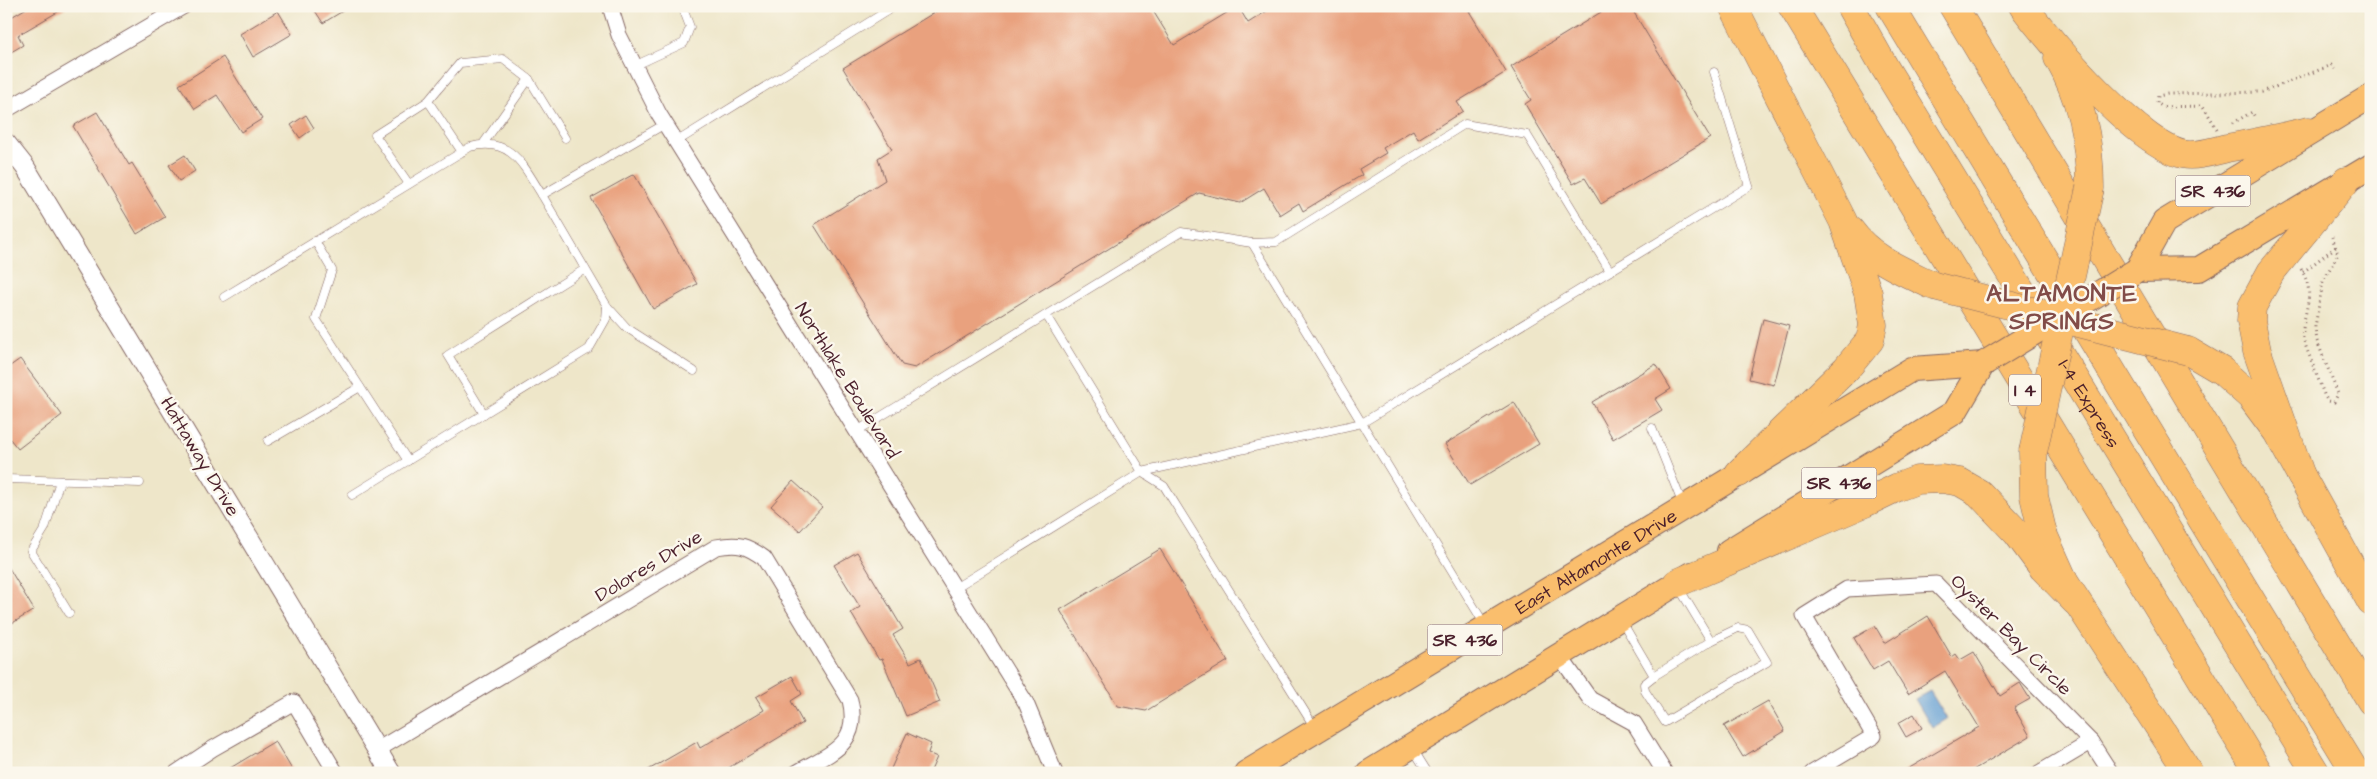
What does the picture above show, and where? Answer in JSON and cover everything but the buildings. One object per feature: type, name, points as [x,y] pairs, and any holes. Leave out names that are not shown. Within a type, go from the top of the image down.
[{"type":"highway","points":[[1733,6],[1843,221],[1859,263],[1872,309],[1873,325],[1870,340],[1846,368],[1739,473]]},
{"type":"highway","name":"I 4","points":[[1792,6],[2258,773]]},
{"type":"highway","name":"I-4 Express","points":[[1850,6],[1885,68],[2127,467],[2316,773]]},
{"type":"highway","name":"I-4 Express","points":[[1890,6],[2356,773]]},
{"type":"highway","points":[[1953,6],[2371,701]]},
{"type":"highway","points":[[2023,6],[2044,33],[2132,124],[2156,144],[2188,155],[2207,154],[2309,132]]},
{"type":"highway","points":[[2044,33],[2065,71],[2084,119],[2090,160],[2090,188],[2060,318],[2033,452],[2034,496],[2043,534],[2075,601],[2189,773]]},
{"type":"highway","points":[[2302,476],[2257,352],[2251,321],[2252,307],[2271,272],[2346,181]]},
{"type":"highway","points":[[1843,221],[1858,241],[1886,263],[1934,286],[2188,351],[2222,371],[2251,397],[2277,432],[2371,602]]},
{"type":"highway","points":[[1677,583],[1865,503],[1898,487],[1917,480],[1942,478],[1960,482],[1980,493],[1998,511],[2043,568],[2075,601]]},
{"type":"main road","name":"SR 436","points":[[1739,473],[1912,369],[1983,364],[2137,270],[2164,222],[2371,96]]},
{"type":"main road","name":"SR 436","points":[[2137,270],[2199,269],[2371,166]]},
{"type":"main road","name":"SR 436","points":[[1368,773],[1955,412],[1983,364]]},
{"type":"main road","name":"East Altamonte Drive","points":[[1246,773],[1739,473]]},
{"type":"street","points":[[6,110],[184,6]]},
{"type":"street","name":"Northlake Boulevard","points":[[610,6],[619,35],[665,124],[1026,703],[1055,773]]},
{"type":"street","name":"Hattaway Drive","points":[[6,143],[30,176],[391,773]]},
{"type":"street","name":"Dolores Drive","points":[[377,750],[716,547],[734,544],[750,548],[764,558],[850,700],[854,717],[850,735],[837,748],[796,773]]},
{"type":"street","name":"Oyster Bay Circle","points":[[1812,773],[1874,736],[1804,616],[1847,589],[1936,584],[2091,742],[2111,773]]},
{"type":"street","points":[[1559,655],[1590,699],[1634,723],[1665,773]]},
{"type":"street","points":[[176,773],[212,749],[294,702],[336,773]]},
{"type":"street","points":[[2039,773],[2091,742]]},
{"type":"lane","points":[[634,66],[684,43],[690,27],[682,6]]},
{"type":"lane","points":[[676,142],[895,6]]},
{"type":"lane","points":[[409,184],[375,135],[428,101],[460,63],[503,59],[529,79],[565,138]]},
{"type":"lane","points":[[955,588],[1142,472],[1362,423],[1750,186],[1714,72]]},
{"type":"lane","points":[[483,144],[529,79]]},
{"type":"lane","points":[[428,101],[462,152]]},
{"type":"lane","points":[[542,195],[665,124]]},
{"type":"lane","points":[[857,431],[1181,232],[1252,243],[1276,242],[1465,124],[1527,135],[1610,271]]},
{"type":"lane","points":[[224,297],[462,152],[483,144],[498,146],[512,153],[519,160],[542,195],[607,306],[627,328],[694,371]]},
{"type":"lane","points":[[315,241],[332,270],[316,319],[408,461]]},
{"type":"lane","points":[[1252,243],[1486,626]]},
{"type":"lane","points":[[484,414],[448,355],[585,269]]},
{"type":"lane","points":[[352,495],[589,349],[604,323],[607,306]]},
{"type":"lane","points":[[1046,315],[1142,472],[1164,486],[1316,730]]},
{"type":"lane","points":[[268,440],[360,387]]},
{"type":"lane","points":[[1652,428],[1683,507]]},
{"type":"lane","points":[[6,479],[140,483]]},
{"type":"lane","points":[[60,481],[45,528],[31,551],[69,613]]},
{"type":"lane","points":[[1677,583],[1711,641]]},
{"type":"lane","points":[[1620,618],[1654,676]]},
{"type":"lane","points":[[1738,628],[1748,630],[1766,662],[1665,722],[1644,691],[1644,684],[1654,676],[1711,641],[1738,628]]},
{"type":"lane","points":[[1411,746],[1428,773]]},
{"type":"path","points":[[2220,132],[2203,106],[2163,107],[2157,103],[2158,96],[2168,94],[2262,92],[2332,65],[2337,72]]},
{"type":"path","points":[[2227,126],[2252,112],[2256,119]]},
{"type":"path","points":[[2332,237],[2337,246],[2338,254],[2323,281],[2315,335],[2338,394],[2334,402],[2328,401],[2325,397],[2303,339],[2302,329],[2310,290],[2302,270],[2337,246]]},
{"type":"water","points":[[1930,691],[1947,719],[1932,728],[1915,699]]},
{"type":"district","name":"ALTAMONTE SPRINGS","points":[[2062,307]]}]
